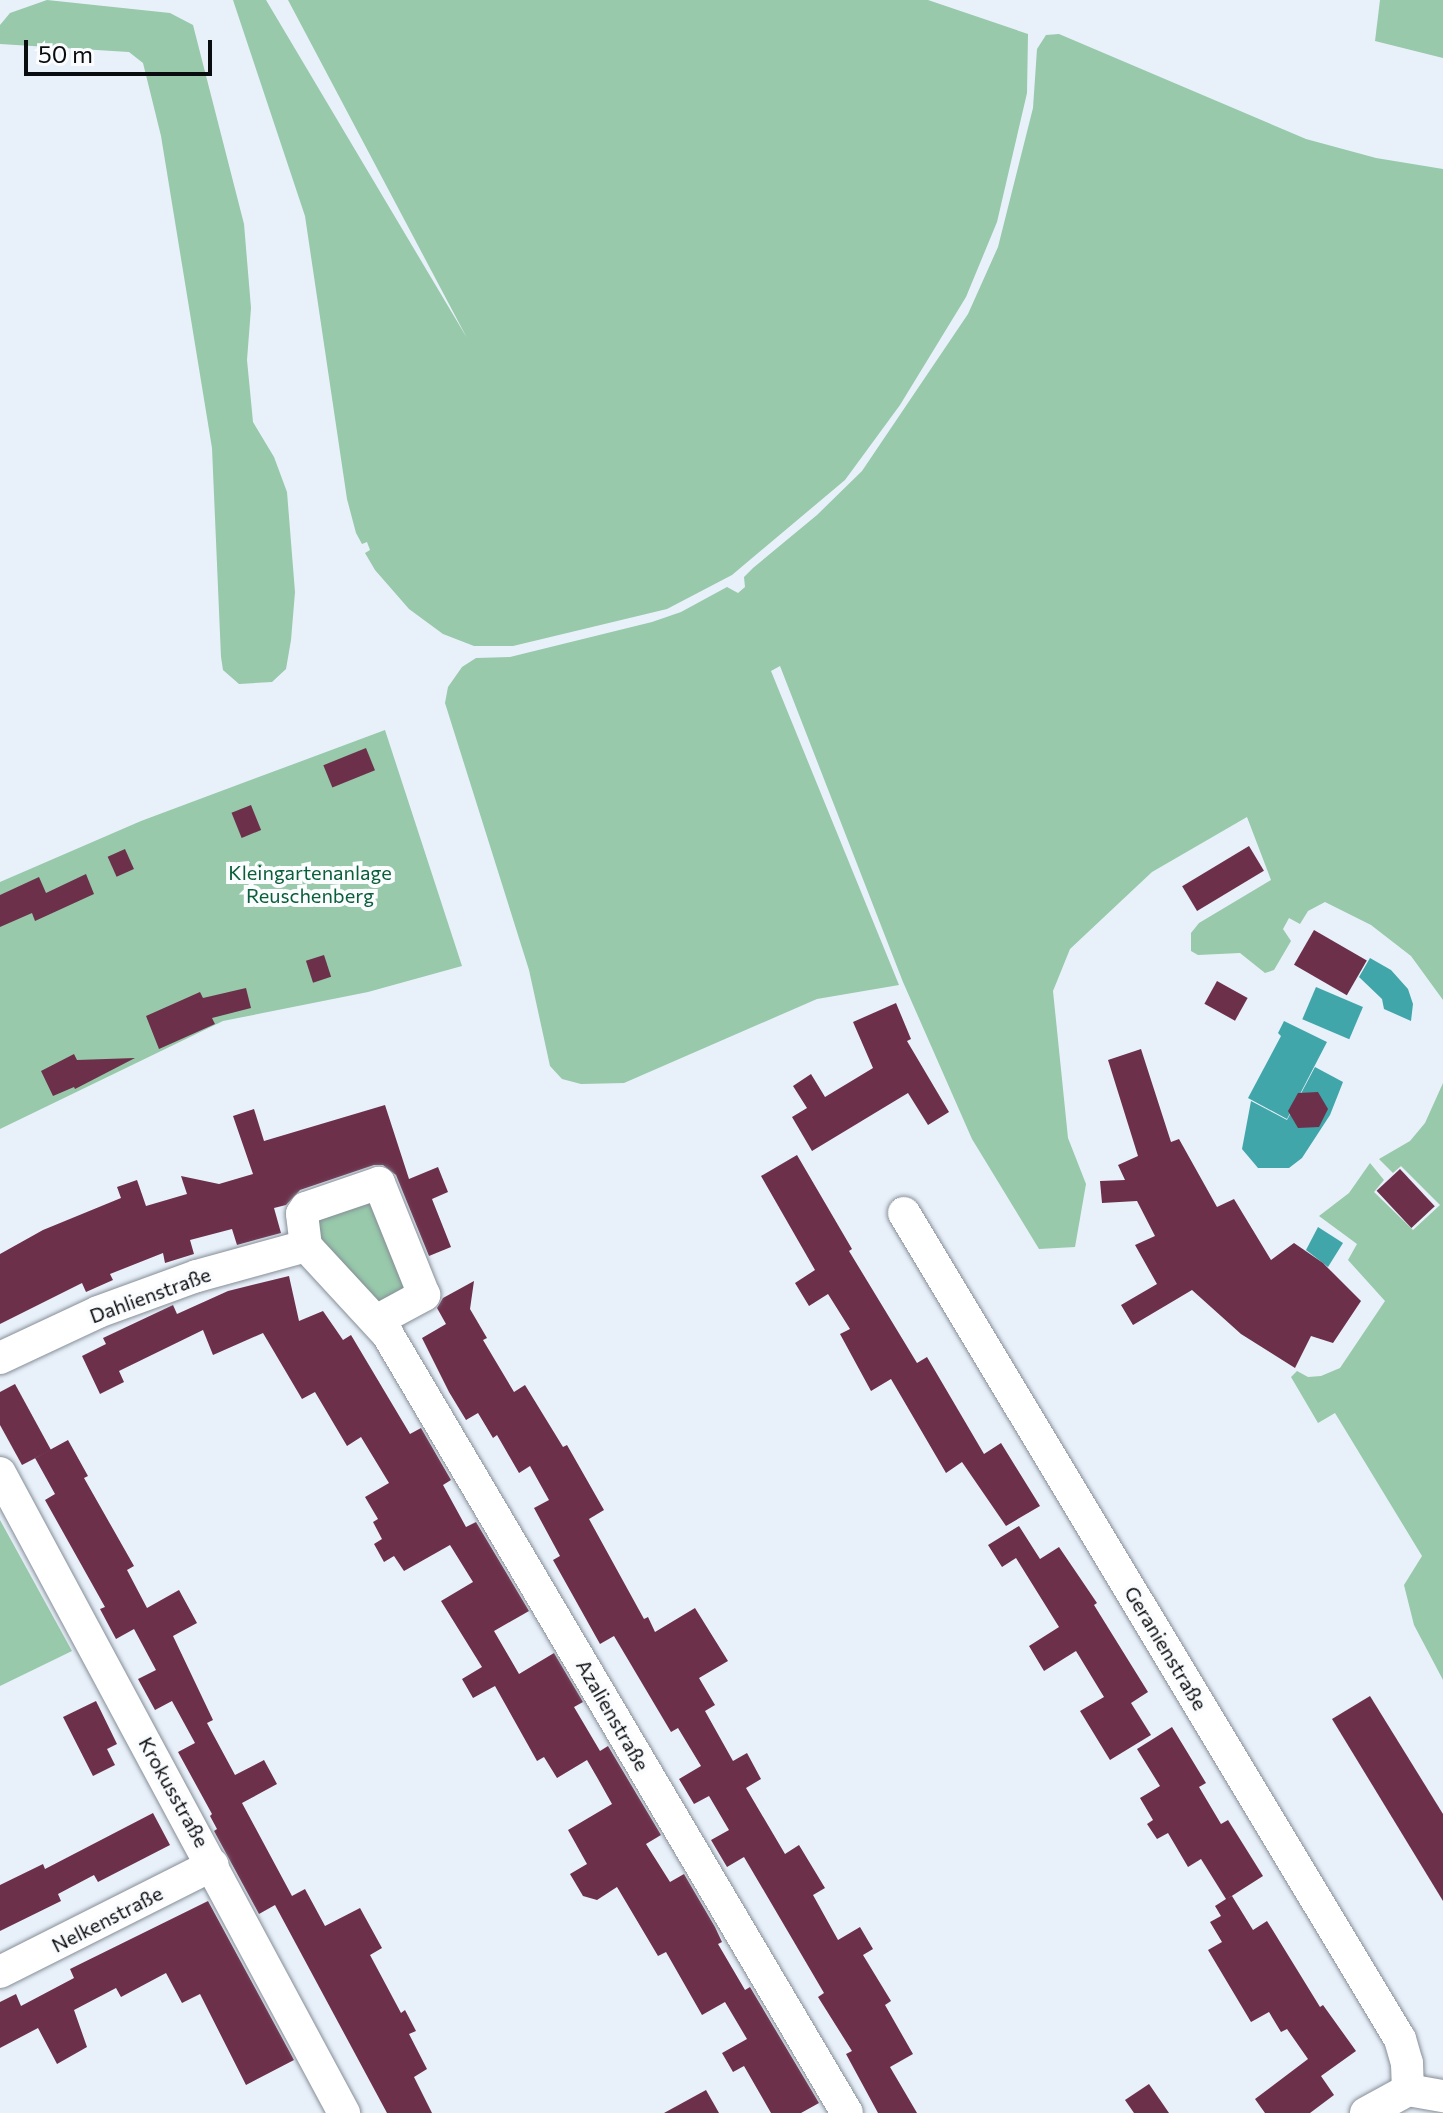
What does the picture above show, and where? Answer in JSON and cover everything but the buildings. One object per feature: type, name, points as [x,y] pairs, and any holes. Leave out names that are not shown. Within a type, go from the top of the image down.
[{"type":"street","points":[[306,1246],[302,1214],[306,1208],[379,1183],[424,1295],[376,1321]]},
{"type":"street","name":"Geranienstraße","points":[[904,1213],[1400,2039],[1407,2063],[1408,2090]]},
{"type":"street","name":"Azalienstraße","points":[[306,1246],[376,1321],[433,1407],[845,2113]]},
{"type":"street","name":"Dahlienstraße","points":[[0,1358],[98,1312],[155,1291],[306,1246]]},
{"type":"street","name":"Krokusstraße","points":[[0,1473],[344,2113]]},
{"type":"street","name":"Nelkenstraße","points":[[0,1972],[213,1865]]},
{"type":"street","points":[[1366,2113],[1408,2090],[1443,2096]]},
{"type":"green space","points":[[47,0],[170,13],[193,25],[244,224],[251,308],[247,360],[253,422],[274,457],[287,492],[295,592],[286,669],[272,682],[239,684],[223,670],[212,448],[161,136],[143,63],[129,52],[0,44],[0,25],[10,13]]},
{"type":"green space","points":[[233,0],[266,0],[467,338],[288,0],[928,0],[1028,34],[1027,93],[997,222],[966,297],[900,405],[845,480],[732,575],[667,609],[513,646],[474,646],[443,634],[409,609],[375,570],[365,553],[370,550],[367,542],[362,544],[356,533],[347,499],[305,216]]},
{"type":"green space","points":[[1380,0],[1443,0],[1443,58],[1375,41]]},
{"type":"green space","points":[[1059,34],[1306,139],[1376,158],[1443,169],[1443,1000],[1411,956],[1371,925],[1325,902],[1308,911],[1300,924],[1289,918],[1283,929],[1291,941],[1274,970],[1265,973],[1240,953],[1198,955],[1191,951],[1191,933],[1199,923],[1271,880],[1247,817],[1152,872],[1070,949],[1053,991],[1068,1138],[1086,1184],[1075,1247],[1039,1249],[972,1139],[903,982],[780,666],[771,671],[899,985],[817,999],[624,1083],[581,1084],[562,1079],[550,1066],[529,970],[445,703],[448,687],[462,667],[476,658],[510,657],[652,622],[681,612],[727,587],[738,593],[745,587],[744,577],[753,568],[817,515],[862,471],[968,314],[998,247],[1033,108],[1037,49],[1046,35]]},
{"type":"green space","name":"Kleingartenanlage Reuschenberg","points":[[385,730],[462,966],[368,992],[223,1021],[0,1129],[0,882],[141,821]]},
{"type":"green space","points":[[1443,1083],[1443,1680],[1414,1625],[1404,1585],[1422,1556],[1335,1413],[1318,1423],[1291,1377],[1297,1371],[1308,1377],[1321,1376],[1340,1368],[1385,1301],[1348,1260],[1357,1244],[1319,1216],[1349,1193],[1370,1163],[1384,1180],[1374,1192],[1413,1230],[1440,1205],[1401,1166],[1393,1173],[1379,1159],[1410,1141],[1425,1123]]},
{"type":"green space","points":[[367,1196],[411,1283],[380,1305],[311,1231],[315,1217]]},
{"type":"green space","points":[[0,1520],[72,1651],[0,1686]]},
{"type":"water","points":[[1370,958],[1391,970],[1408,989],[1413,1004],[1411,1021],[1384,1009],[1382,999],[1359,977]]},
{"type":"water","points":[[1316,987],[1363,1007],[1349,1039],[1302,1019]]},
{"type":"water","points":[[1284,1021],[1327,1042],[1287,1119],[1248,1098],[1281,1036],[1278,1033]]},
{"type":"water","points":[[1315,1067],[1343,1082],[1330,1115],[1302,1158],[1289,1168],[1258,1168],[1242,1149],[1251,1101],[1287,1120]]},
{"type":"water","points":[[1318,1227],[1343,1243],[1328,1267],[1306,1250]]}]
